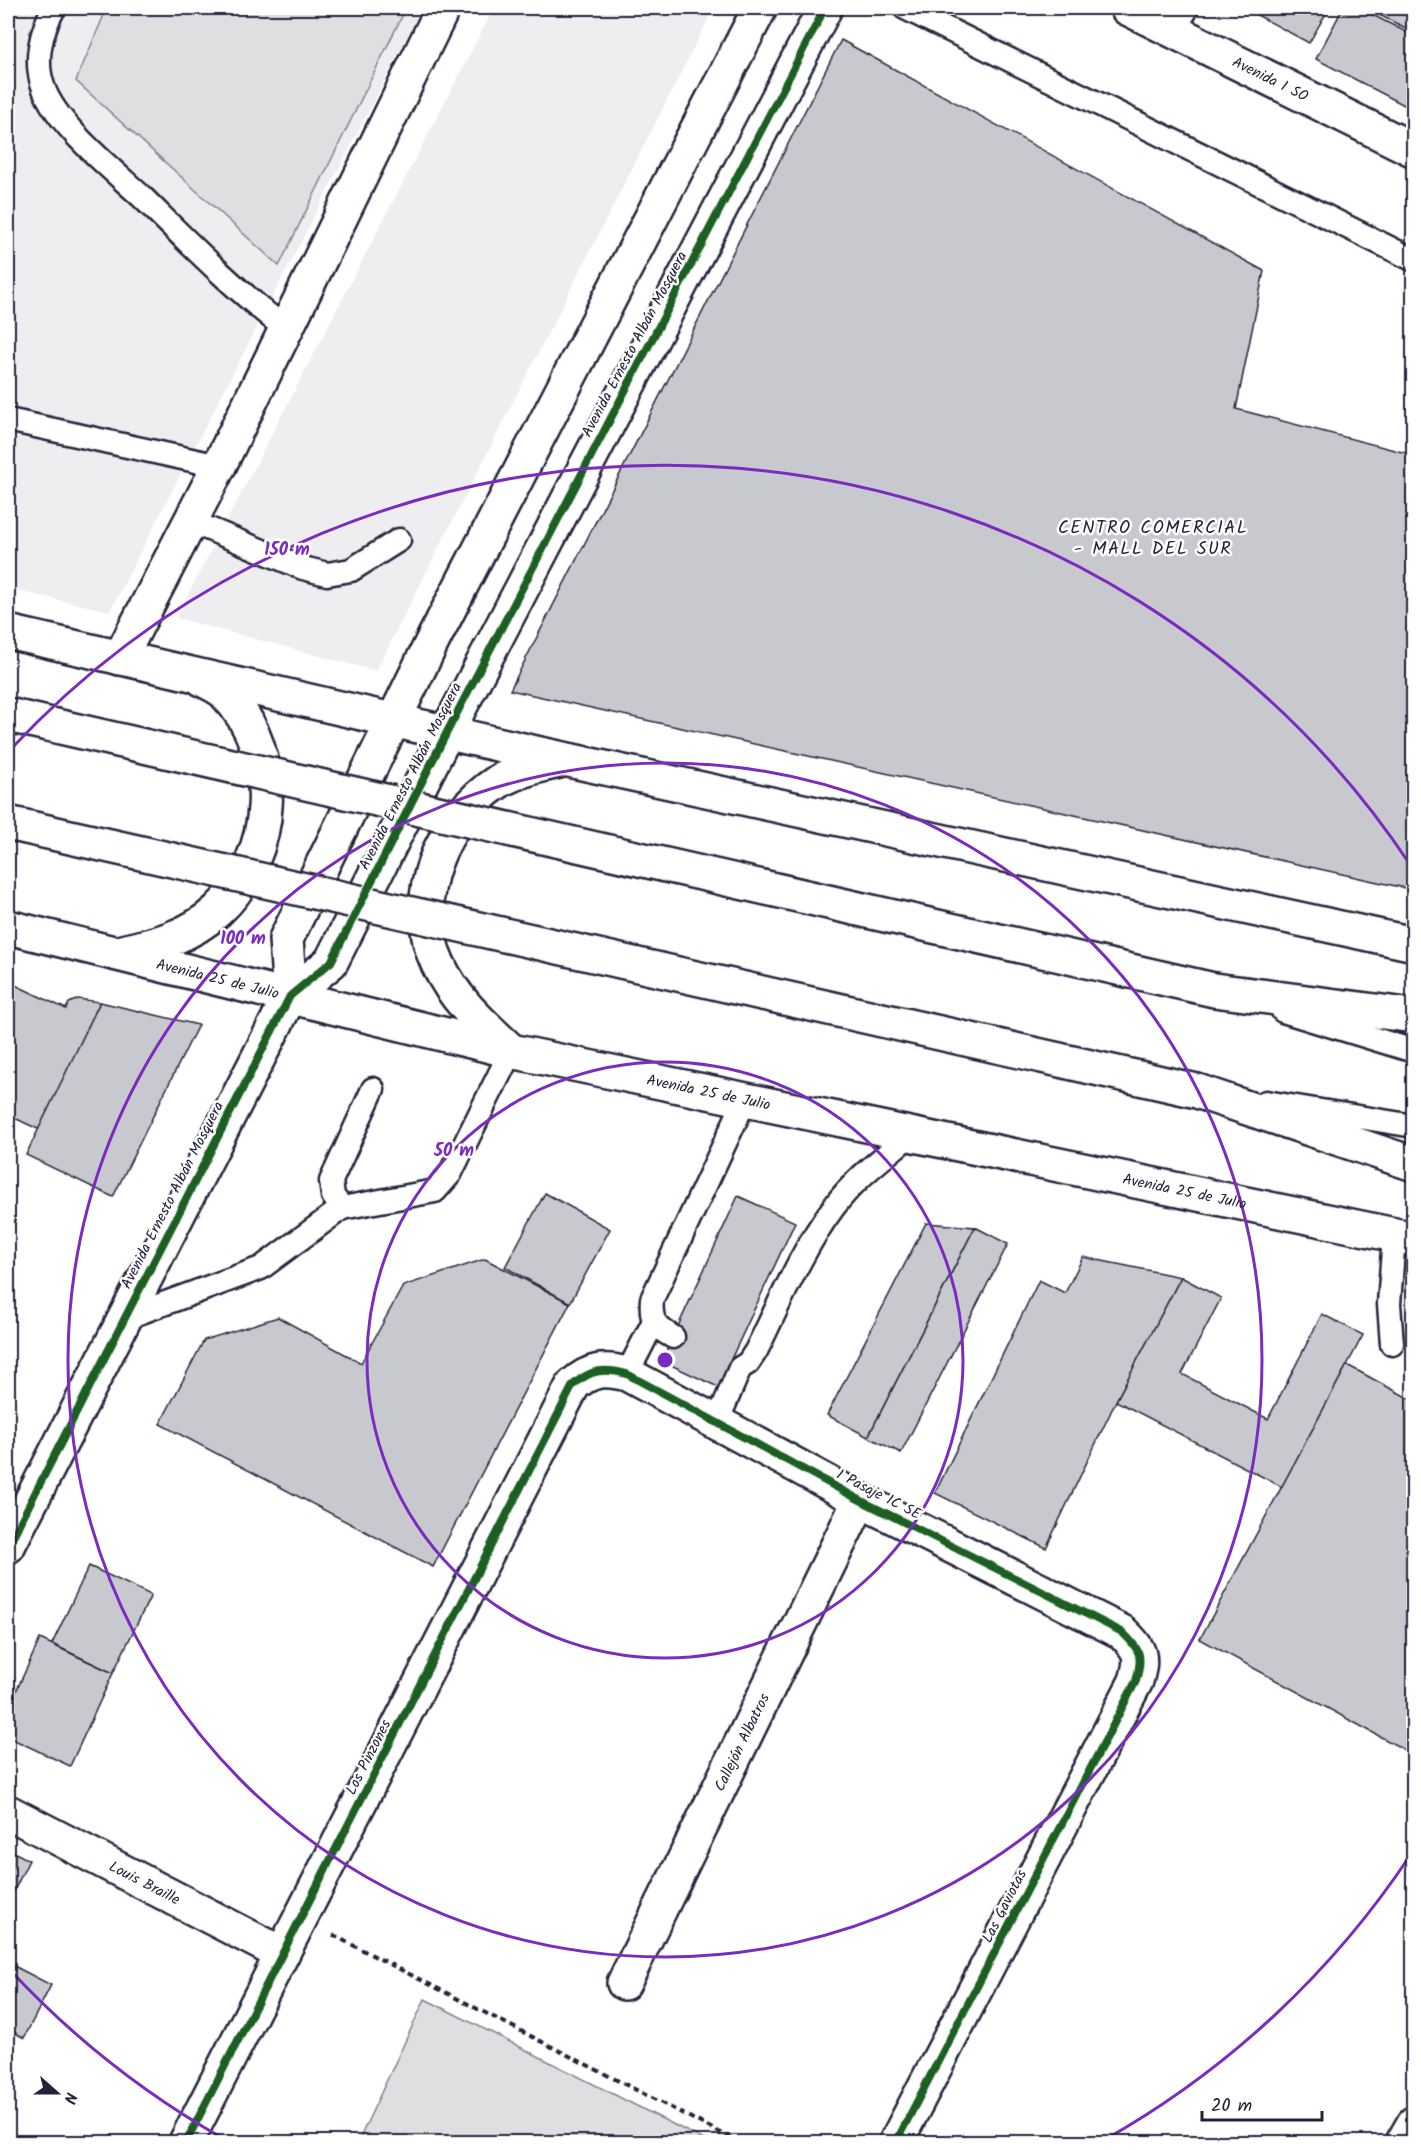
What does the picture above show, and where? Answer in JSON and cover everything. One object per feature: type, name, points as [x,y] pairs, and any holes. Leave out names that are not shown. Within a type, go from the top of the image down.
[{"type":"street","points":[[120,658],[219,466],[443,8]]},
{"type":"street","points":[[290,996],[286,939],[394,720],[760,8]]},
{"type":"street","name":"Avenida Ernesto Albán Mosquera","points":[[8,1546],[290,996],[331,962],[447,732],[825,8]]},
{"type":"street","name":"Avenida 1 SO","points":[[1127,8],[1175,17],[1413,150]]},
{"type":"street","points":[[8,632],[567,760],[1413,944]]},
{"type":"street","points":[[117,953],[156,945],[188,932],[216,911],[239,885],[256,855],[265,821],[266,786],[259,752],[245,720],[224,692],[196,675]]},
{"type":"street","points":[[8,716],[1219,991],[1413,1016]]},
{"type":"street","points":[[511,1051],[476,1018],[453,992],[437,962],[428,928],[428,893],[435,859],[451,828],[473,801],[501,780],[522,771],[567,760]]},
{"type":"street","points":[[8,823],[1201,1092],[1413,1164]]},
{"type":"street","name":"Avenida 25 de Julio","points":[[8,927],[511,1051],[1404,1238]]},
{"type":"street","name":"1 Pasaje 1C SE","points":[[573,1384],[595,1370],[611,1370],[627,1374],[860,1500],[1122,1632],[1138,1647],[1141,1664],[1136,1682]]},
{"type":"street","name":"Los Pinzones","points":[[186,2142],[573,1384]]},
{"type":"street","name":"Callejón Albatros","points":[[624,1983],[860,1500]]},
{"type":"street","name":"Las Gaviotas","points":[[896,2142],[1136,1682]]},
{"type":"street","name":"Louis Braille","points":[[8,1812],[282,1954]]},
{"type":"street","points":[[1403,2142],[1413,2123]]},
{"type":"lane","points":[[54,8],[44,26],[38,66],[51,105],[82,141],[253,303],[285,328]]},
{"type":"lane","points":[[905,8],[1413,260]]},
{"type":"lane","points":[[8,420],[219,466]]},
{"type":"lane","points":[[190,521],[303,568],[327,574],[351,570],[399,540]]},
{"type":"lane","points":[[1219,991],[1413,1051]]},
{"type":"lane","points":[[124,1318],[261,1268],[342,1208],[435,1191],[450,1174],[511,1051]]},
{"type":"lane","points":[[342,1208],[333,1196],[331,1181],[373,1089]]},
{"type":"lane","points":[[1201,1092],[1413,1126]]},
{"type":"lane","points":[[627,1374],[653,1323],[652,1299],[744,1100]]},
{"type":"lane","points":[[717,1422],[734,1366],[748,1363],[756,1351],[809,1245],[833,1208],[858,1178],[910,1135]]},
{"type":"lane","points":[[1392,1344],[1389,1304],[1404,1238]]},
{"type":"lane","points":[[653,1323],[673,1337]]},
{"type":"path","points":[[301,1918],[738,2142]]},
{"type":"shaded area","points":[[8,8],[422,8],[110,611],[8,589]]},
{"type":"shaded area","points":[[107,8],[406,8],[279,266],[76,81]]},
{"type":"shaded area","points":[[494,8],[714,8],[376,671],[176,618]]},
{"type":"shaded area","points":[[425,1999],[708,2142],[358,2142]]},
{"type":"building","points":[[1244,8],[1329,8],[1309,43]]},
{"type":"building","points":[[1343,8],[1359,8],[1414,36],[1414,92],[1406,106],[1316,59]]},
{"type":"building","points":[[1365,8],[1414,8],[1414,32]]},
{"type":"building","name":"CENTRO COMERCIAL - MALL DEL SUR","points":[[841,40],[1264,271],[1236,409],[1414,455],[1414,890],[510,690]]},
{"type":"building","points":[[11,983],[66,1009],[69,1003],[78,999],[100,1002],[40,1130],[8,1115],[8,992]]},
{"type":"building","points":[[100,1002],[198,1025],[113,1197],[26,1155]]},
{"type":"building","points":[[545,1193],[610,1229],[570,1303],[505,1267]]},
{"type":"building","points":[[738,1196],[795,1222],[718,1387],[662,1361]]},
{"type":"building","points":[[926,1223],[975,1227],[868,1437],[827,1415]]},
{"type":"building","points":[[975,1227],[1008,1244],[901,1453],[868,1437]]},
{"type":"building","points":[[1083,1257],[1181,1277],[1116,1401],[1046,1548],[935,1493],[1039,1280],[1065,1293]]},
{"type":"building","points":[[485,1259],[570,1303],[433,1567],[160,1424],[204,1340],[278,1317],[361,1363],[403,1286]]},
{"type":"building","points":[[1181,1277],[1221,1298],[1182,1374],[1268,1419],[1322,1314],[1363,1335],[1282,1487],[1116,1401]]},
{"type":"building","points":[[1347,1365],[1414,1401],[1414,1755],[1200,1639]]},
{"type":"building","points":[[89,1566],[151,1595],[113,1673],[52,1644]]},
{"type":"building","points":[[40,1639],[113,1673],[70,1766],[8,1737],[8,1709]]},
{"type":"building","points":[[8,1849],[29,1860],[8,1903]]},
{"type":"building","points":[[8,1963],[51,1985],[24,2038],[8,2029]]},
{"type":"cycle path","points":[[8,1546],[290,996],[331,962],[447,732],[825,8]]},
{"type":"cycle path","points":[[186,2142],[573,1385],[598,1371],[627,1374],[860,1500],[1122,1632],[1139,1654],[1136,1681],[896,2142]]},
{"type":"district","name":"CENTRO COMERCIAL - MALL DEL SUR","points":[[1153,537]]}]
